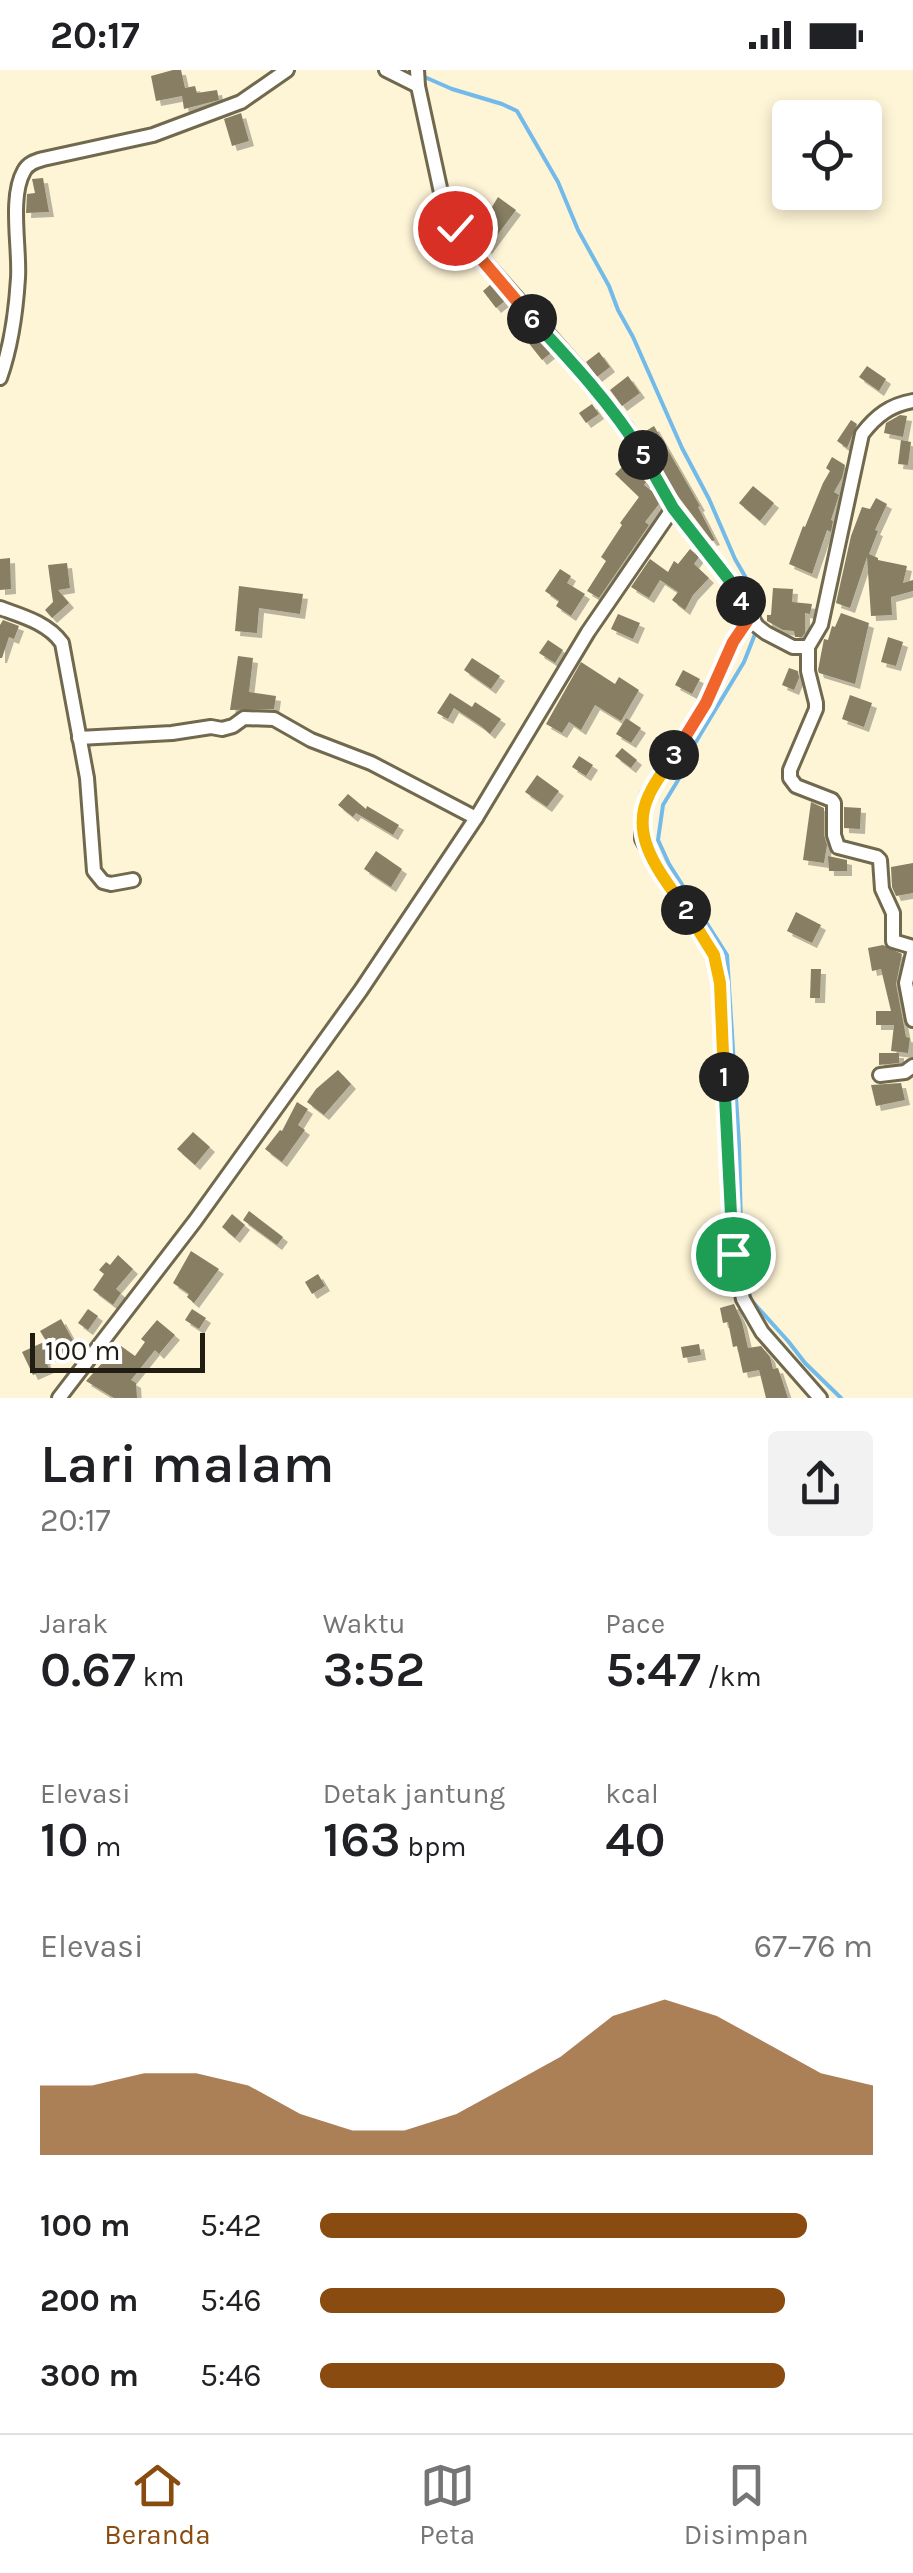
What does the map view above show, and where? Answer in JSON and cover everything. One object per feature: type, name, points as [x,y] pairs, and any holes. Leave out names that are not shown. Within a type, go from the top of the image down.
[{"type":"street","points":[[0,378],[7,356],[18,277],[18,194],[23,172],[30,164],[153,134],[242,102],[287,70]]},
{"type":"street","points":[[386,70],[417,78],[445,211],[469,245],[626,428],[673,508],[730,581],[758,626],[793,647],[808,646]]},
{"type":"street","points":[[913,401],[876,415],[862,434],[822,625],[808,646],[808,672],[816,709],[790,770],[796,786],[834,803],[838,846],[880,860],[882,889],[893,914],[893,941],[913,950],[906,984],[913,1020]]},
{"type":"street","points":[[59,1398],[194,1221],[361,990],[476,818],[588,632],[673,508]]},
{"type":"street","points":[[0,608],[32,619],[62,643],[86,778],[94,871],[103,882],[133,880]]},
{"type":"street","points":[[758,626],[733,642],[706,703],[648,795],[642,839],[714,955],[720,983],[733,1254],[743,1299],[762,1332],[820,1398]]},
{"type":"street","points":[[79,738],[222,729],[244,718],[274,719],[311,740],[371,763],[476,818]]},
{"type":"street","points":[[880,1074],[905,1072],[913,1066]]},
{"type":"building","points":[[181,70],[185,88],[195,86],[197,93],[217,90],[219,100],[184,109],[182,96],[156,101],[151,76]]},
{"type":"building","points":[[241,113],[249,141],[232,146],[224,119]]},
{"type":"building","points":[[43,178],[49,212],[26,213],[27,194],[35,193],[32,179]]},
{"type":"building","points":[[498,197],[516,210],[487,249],[475,235]]},
{"type":"building","points":[[491,284],[505,301],[496,308],[483,291]]},
{"type":"building","points":[[524,322],[551,353],[542,360],[516,327]]},
{"type":"building","points":[[599,352],[610,367],[597,377],[586,362]]},
{"type":"building","points":[[867,366],[886,379],[879,391],[859,377]]},
{"type":"building","points":[[628,376],[640,393],[622,406],[610,390]]},
{"type":"building","points":[[592,404],[599,414],[586,423],[579,413]]},
{"type":"building","points":[[900,415],[907,416],[903,437],[884,433],[886,423]]},
{"type":"building","points":[[851,420],[857,424],[847,448],[837,441]]},
{"type":"building","points":[[654,426],[715,540],[677,495],[641,434]]},
{"type":"building","points":[[901,440],[911,442],[908,465],[898,464]]},
{"type":"building","points":[[832,457],[845,465],[834,492],[839,495],[831,532],[827,530],[812,574],[789,564],[830,471],[826,468]]},
{"type":"building","points":[[626,463],[646,482],[644,485],[659,504],[599,598],[587,591],[606,561],[601,557],[639,497],[615,474]]},
{"type":"building","points":[[753,486],[774,503],[760,521],[739,503]]},
{"type":"building","points":[[876,498],[887,504],[869,554],[878,560],[907,566],[903,583],[913,580],[913,591],[891,597],[892,615],[871,616],[867,557],[850,608],[836,603],[851,536],[862,507],[870,509]]},
{"type":"building","points":[[690,549],[699,557],[694,564],[709,578],[685,610],[672,600],[678,592],[660,580],[649,598],[631,587],[650,559],[668,572],[674,561],[678,564]]},
{"type":"building","points":[[10,558],[11,589],[0,590],[0,559]]},
{"type":"building","points":[[67,563],[70,588],[58,590],[69,603],[52,618],[45,610],[53,602],[48,565]]},
{"type":"building","points":[[560,569],[571,576],[567,583],[585,594],[571,616],[556,606],[559,601],[545,591]]},
{"type":"building","points":[[239,586],[303,594],[300,614],[259,608],[257,633],[235,631]]},
{"type":"building","points":[[773,588],[793,589],[792,602],[812,604],[810,614],[805,613],[802,637],[767,621]]},
{"type":"building","points":[[841,613],[869,623],[855,684],[818,670],[824,639],[828,640]]},
{"type":"building","points":[[618,614],[640,623],[633,639],[611,629]]},
{"type":"building","points":[[3,620],[19,626],[0,658],[0,625]]},
{"type":"building","points":[[888,637],[903,642],[896,666],[881,662]]},
{"type":"building","points":[[548,640],[563,650],[555,663],[539,653]]},
{"type":"building","points":[[238,656],[253,658],[249,692],[276,696],[274,709],[230,710]]},
{"type":"building","points":[[472,658],[500,676],[491,689],[464,670]]},
{"type":"building","points":[[581,662],[615,684],[619,677],[639,690],[621,721],[595,705],[581,730],[569,722],[562,733],[546,724]]},
{"type":"building","points":[[789,668],[798,671],[794,690],[782,685]]},
{"type":"building","points":[[683,670],[700,679],[692,694],[675,685]]},
{"type":"building","points":[[450,693],[472,707],[475,702],[501,719],[490,734],[454,708],[448,719],[437,713]]},
{"type":"building","points":[[850,695],[872,703],[864,727],[842,719]]},
{"type":"building","points":[[626,718],[641,728],[631,743],[616,734]]},
{"type":"building","points":[[622,748],[637,760],[631,768],[615,756]]},
{"type":"building","points":[[579,756],[593,765],[586,776],[572,767]]},
{"type":"building","points":[[537,775],[559,791],[547,807],[525,792]]},
{"type":"building","points":[[348,794],[366,809],[367,806],[399,825],[393,835],[356,813],[353,817],[338,805]]},
{"type":"building","points":[[811,802],[824,808],[824,863],[803,860]]},
{"type":"building","points":[[844,807],[861,808],[860,829],[844,828]]},
{"type":"building","points":[[376,851],[402,869],[391,887],[364,869]]},
{"type":"building","points":[[828,856],[847,860],[847,871],[829,871]]},
{"type":"building","points":[[913,863],[913,893],[896,896],[891,867]]},
{"type":"building","points":[[796,912],[821,925],[812,943],[787,931]]},
{"type":"building","points":[[883,945],[902,954],[896,984],[906,1037],[910,1038],[908,1053],[891,1051],[894,1025],[876,1025],[876,1011],[891,1011],[881,969],[872,971],[868,948]]},
{"type":"building","points":[[811,969],[821,969],[820,998],[810,998]]},
{"type":"building","points":[[879,1053],[899,1053],[899,1063],[879,1065]]},
{"type":"building","points":[[338,1070],[351,1084],[324,1115],[307,1102]]},
{"type":"building","points":[[901,1083],[905,1100],[876,1106],[871,1085]]},
{"type":"building","points":[[297,1102],[308,1109],[298,1125],[305,1130],[282,1162],[265,1149],[282,1131]]},
{"type":"building","points":[[193,1132],[210,1147],[195,1165],[177,1149]]},
{"type":"building","points":[[249,1211],[283,1237],[277,1245],[243,1220]]},
{"type":"building","points":[[232,1214],[245,1225],[235,1238],[222,1227]]},
{"type":"building","points":[[191,1251],[219,1269],[194,1303],[187,1297],[189,1294],[173,1283]]},
{"type":"building","points":[[118,1255],[133,1269],[116,1289],[121,1293],[113,1305],[93,1290],[104,1274],[99,1270]]},
{"type":"building","points":[[318,1274],[325,1286],[312,1294],[305,1282]]},
{"type":"building","points":[[734,1304],[748,1348],[761,1346],[770,1357],[788,1398],[766,1398],[759,1370],[743,1373],[737,1346],[733,1347],[728,1322],[723,1323],[720,1308]]},
{"type":"building","points":[[88,1309],[98,1316],[88,1330],[78,1323]]},
{"type":"building","points":[[192,1309],[206,1318],[199,1329],[185,1320]]},
{"type":"building","points":[[61,1319],[75,1344],[45,1360],[49,1368],[33,1375],[22,1352],[46,1341],[40,1331]]},
{"type":"building","points":[[157,1320],[175,1335],[159,1354],[155,1350],[131,1380],[136,1383],[137,1398],[114,1398],[86,1381],[121,1346],[135,1356],[145,1342],[141,1339]]},
{"type":"building","points":[[699,1344],[701,1355],[683,1358],[681,1347]]},
{"type":"waterway","points":[[420,75],[517,111],[558,182],[578,230],[609,286],[682,448],[757,597],[760,620]]},
{"type":"waterway","points":[[757,629],[744,662],[663,805],[658,840],[727,955],[742,1269],[751,1300],[841,1398]]},
{"type":"route","points":[[455,228],[626,428],[673,508],[730,581],[750,617],[733,642],[706,703],[648,795],[642,839],[714,955],[720,983],[733,1254]]}]
